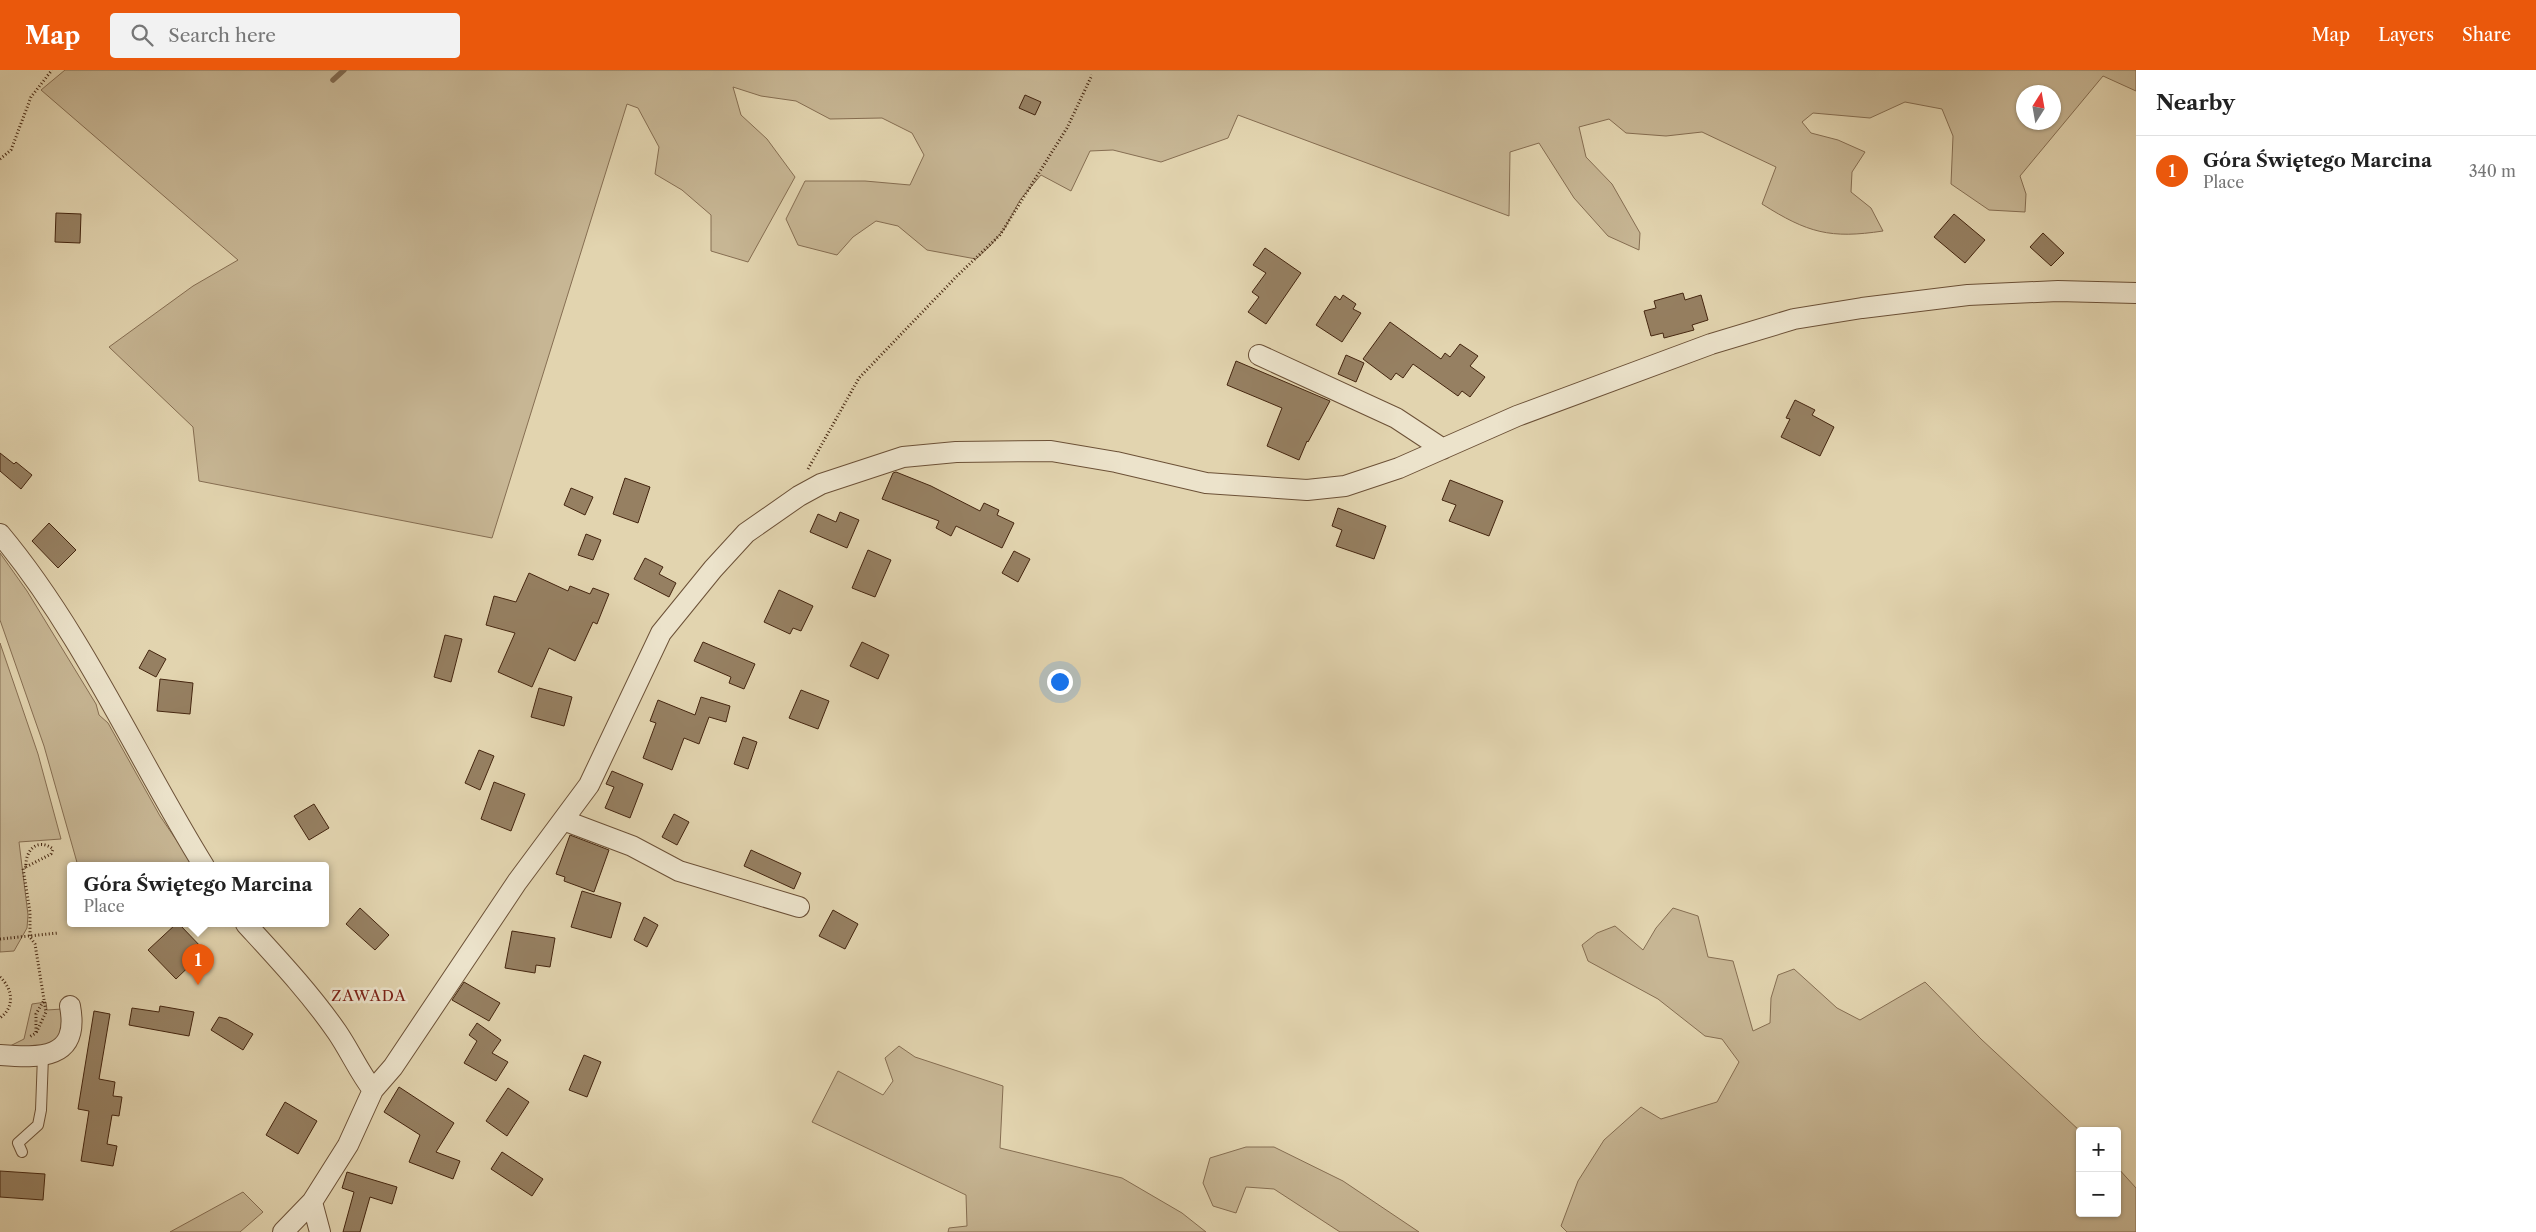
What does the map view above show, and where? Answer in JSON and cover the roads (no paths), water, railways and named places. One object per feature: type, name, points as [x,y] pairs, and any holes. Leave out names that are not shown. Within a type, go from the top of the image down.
[{"type":"street","points":[[283,1232],[312,1202],[348,1145],[374,1090],[393,1067],[517,882],[589,784],[661,633],[713,569],[746,533],[798,496],[821,484],[903,457],[1002,451],[1051,451],[1116,462],[1206,484],[1307,490],[1345,486],[1399,468],[1544,406],[1711,344],[1794,319],[1862,308],[1968,295],[2058,291],[2136,293]]},
{"type":"street","points":[[1259,355],[1396,418],[1443,449]]},
{"type":"street","points":[[0,534],[20,558],[50,601],[202,862]]},
{"type":"street","points":[[563,820],[632,846],[679,870],[799,907]]},
{"type":"street","points":[[249,927],[307,990],[338,1033],[363,1077],[374,1090]]},
{"type":"street","points":[[0,1054],[64,1046],[71,1036],[74,1023],[70,1006]]},
{"type":"street","points":[[312,1202],[320,1232]]},
{"type":"lane","points":[[22,1152],[18,1143],[38,1124],[41,1110],[37,1049]]},
{"type":"waterway","points":[[333,80],[344,70]]},
{"type":"place","name":"Góra Świętego Marcina","points":[[198,985]]},
{"type":"district","name":"ZAWADA","points":[[369,996]]}]
